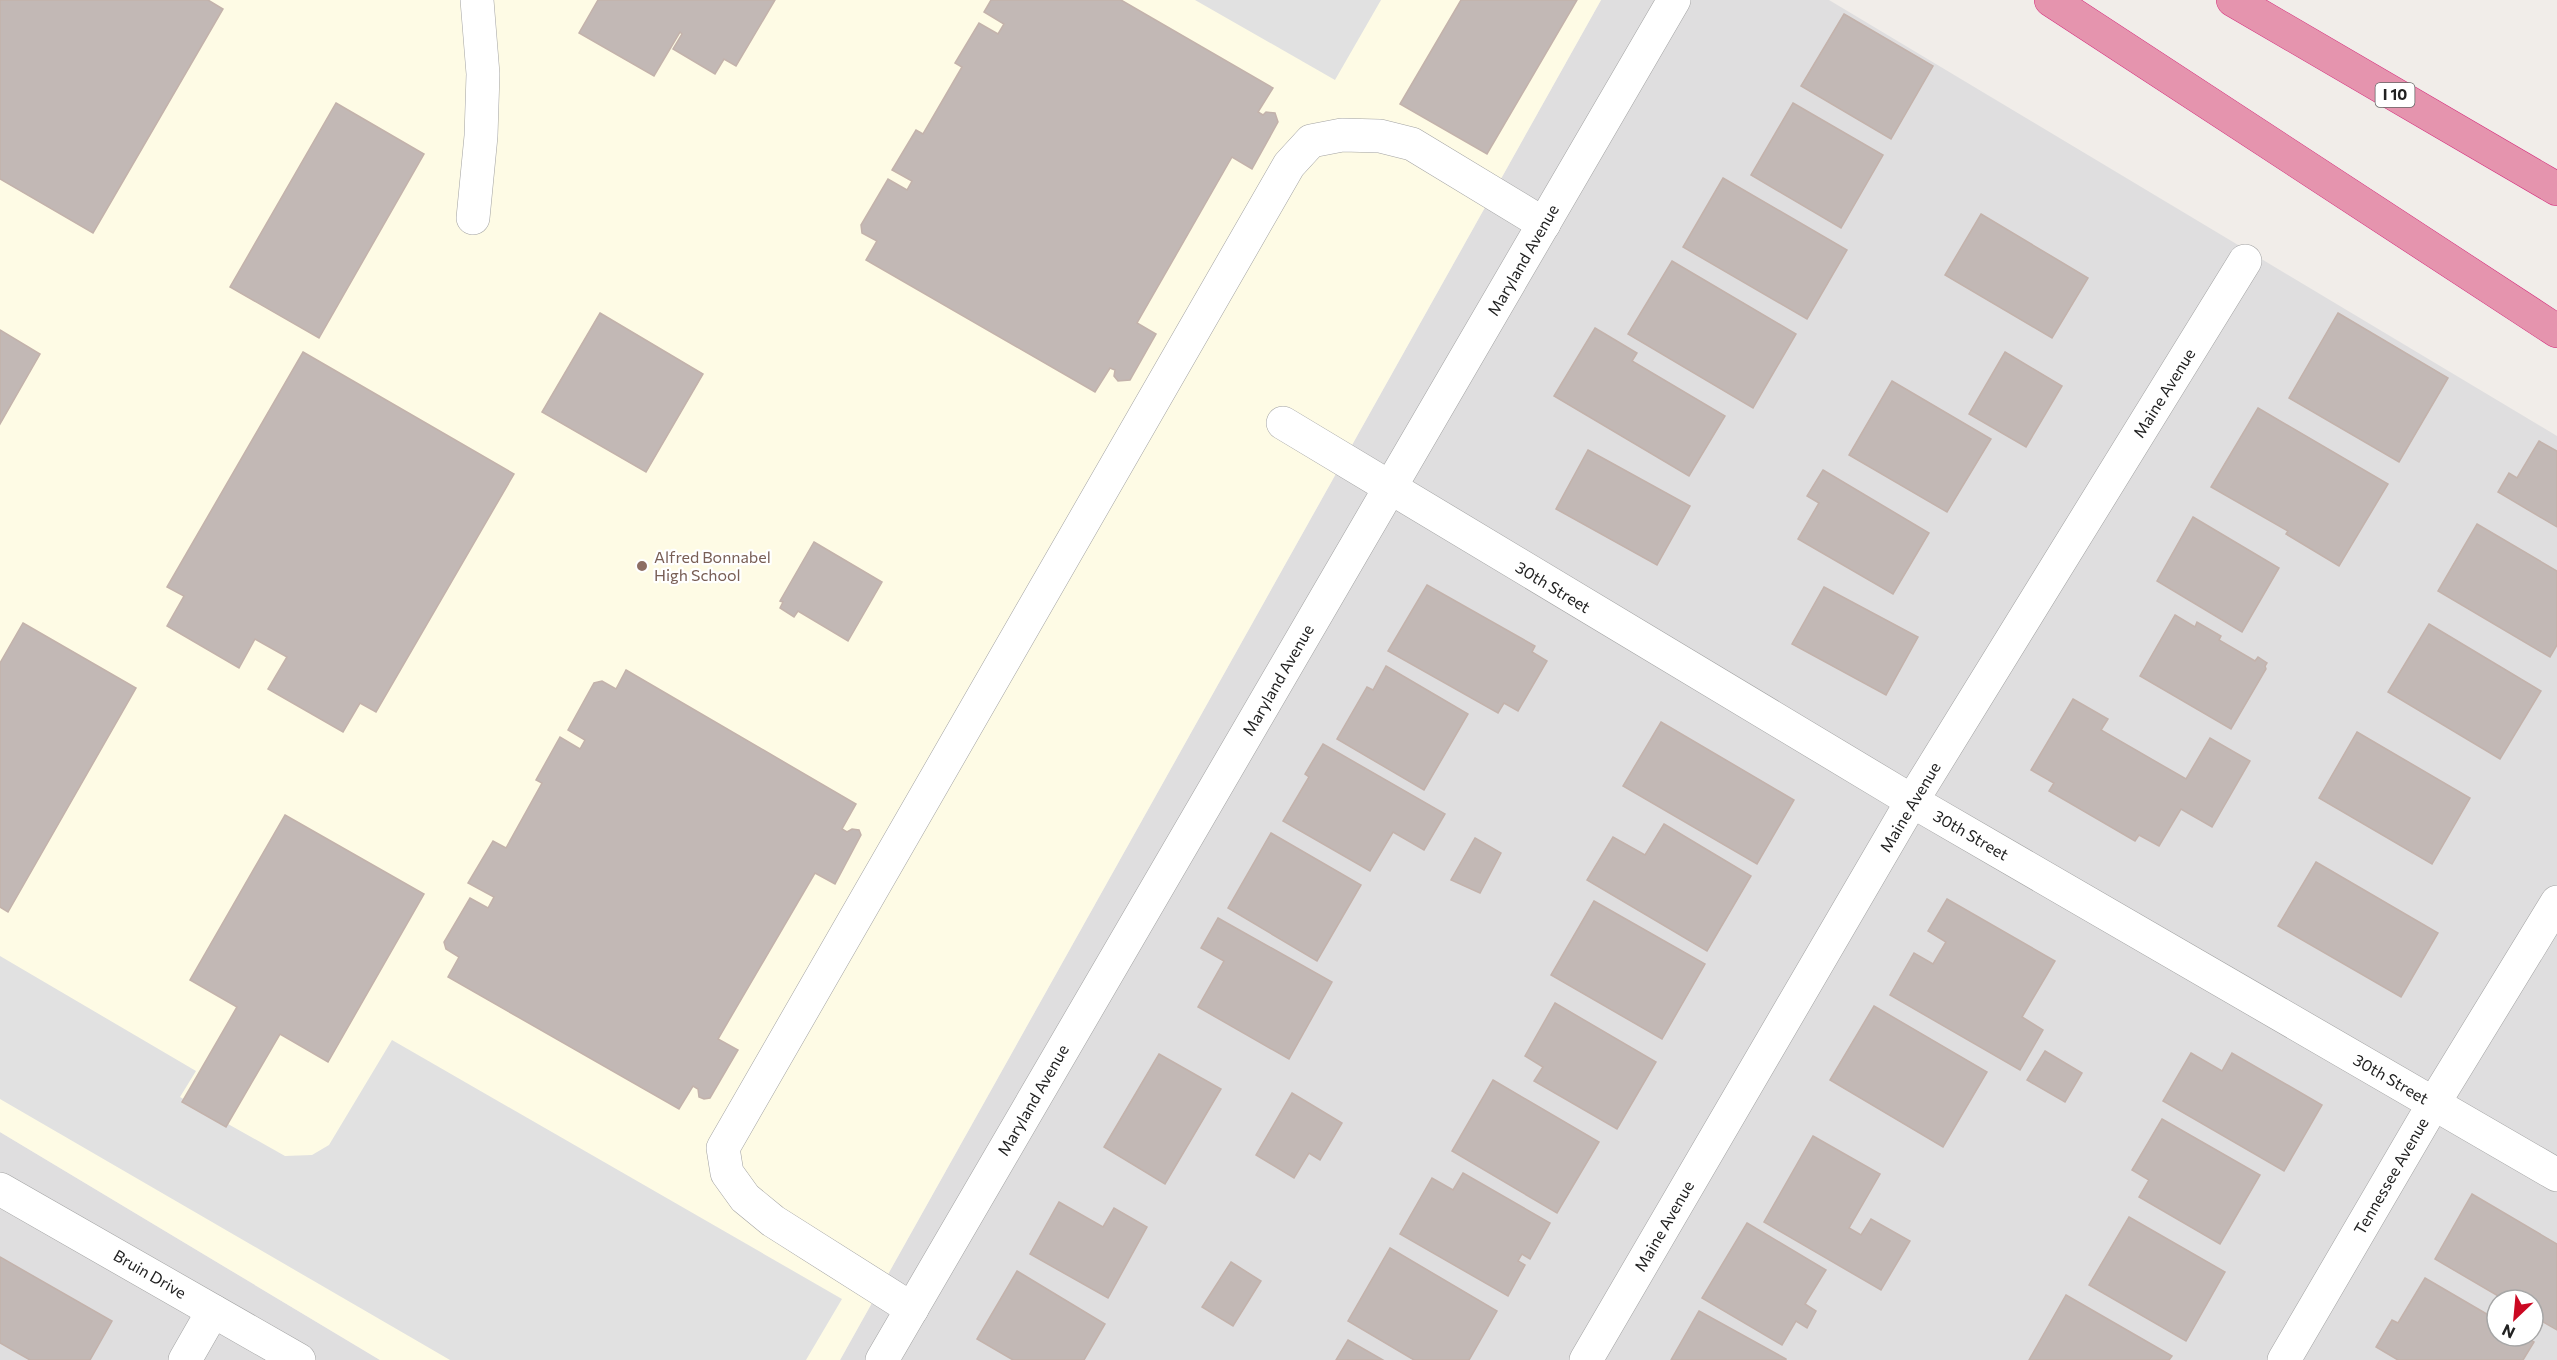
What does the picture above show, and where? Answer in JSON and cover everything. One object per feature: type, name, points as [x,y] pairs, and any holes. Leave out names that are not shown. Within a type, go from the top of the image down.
[{"type":"highway","points":[[2051,0],[2557,331]]},
{"type":"highway","name":"I 10","points":[[2233,0],[2557,189]]},
{"type":"street","points":[[473,218],[481,136],[483,74],[477,0]]},
{"type":"street","name":"Maryland Avenue","points":[[882,1360],[1674,0]]},
{"type":"street","points":[[912,1309],[772,1221],[745,1198],[727,1173],[723,1148],[1289,165],[1311,141],[1342,135],[1391,139],[1412,144],[1544,224]]},
{"type":"street","name":"Maine Avenue","points":[[1586,1360],[1912,801],[2245,261]]},
{"type":"street","name":"30th Street","points":[[1283,423],[1389,489],[1912,801],[2557,1175]]},
{"type":"street","name":"Tennessee Avenue","points":[[2284,1360],[2434,1103],[2557,902]]},
{"type":"street","name":"Bruin Drive","points":[[0,1189],[299,1360]]},
{"type":"street","points":[[185,1360],[213,1311]]},
{"type":"shaded area","name":"Alfred Bonnabel High School","points":[[0,0],[1601,0],[840,1360],[380,1360],[0,1132]]},
{"type":"shaded area","points":[[1195,0],[1381,0],[1335,80]]},
{"type":"shaded area","points":[[1601,0],[1829,0],[2557,436],[2557,1360],[840,1360]]},
{"type":"shaded area","points":[[0,956],[196,1071],[180,1097],[285,1156],[312,1155],[329,1145],[392,1040],[842,1299],[806,1360],[450,1360],[0,1099]]},
{"type":"shaded area","points":[[0,1132],[380,1360],[0,1360]]},
{"type":"building","points":[[0,0],[208,0],[223,9],[93,233],[0,179]]},
{"type":"building","points":[[598,0],[775,0],[736,66],[724,59],[715,74],[673,49],[682,34],[680,32],[654,76],[579,33]]},
{"type":"building","points":[[991,0],[1121,0],[1273,88],[1258,112],[1263,115],[1266,112],[1275,113],[1278,122],[1252,169],[1232,157],[1137,323],[1156,334],[1130,380],[1118,381],[1114,376],[1115,370],[1110,368],[1095,392],[866,260],[877,241],[862,233],[861,225],[888,179],[907,190],[912,181],[892,170],[916,130],[923,134],[962,67],[955,63],[979,23],[998,34],[1004,24],[984,12]]},
{"type":"building","points":[[1461,0],[1577,0],[1487,154],[1400,104]]},
{"type":"building","points":[[1844,14],[1933,66],[1891,139],[1801,86]]},
{"type":"building","points":[[336,103],[424,154],[319,338],[230,287]]},
{"type":"building","points":[[1793,103],[1883,155],[1841,228],[1751,175]]},
{"type":"building","points":[[1723,178],[1847,250],[1807,319],[1683,247]]},
{"type":"building","points":[[1981,214],[2088,278],[2052,338],[1945,275]]},
{"type":"building","points":[[1672,261],[1796,334],[1753,408],[1628,334]]},
{"type":"building","points":[[600,313],[703,374],[646,472],[542,412]]},
{"type":"building","points":[[2338,313],[2448,378],[2399,462],[2289,398]]},
{"type":"building","points":[[1595,328],[1637,353],[1632,361],[1725,416],[1689,476],[1554,396]]},
{"type":"building","points":[[0,330],[40,354],[0,424]]},
{"type":"building","points":[[303,352],[514,474],[376,712],[360,703],[343,732],[268,689],[287,657],[255,639],[239,668],[167,626],[184,596],[167,587]]},
{"type":"building","points":[[2005,352],[2062,386],[2026,447],[1969,414]]},
{"type":"building","points":[[1892,381],[1991,439],[1947,512],[1849,455]]},
{"type":"building","points":[[2258,408],[2388,484],[2339,566],[2286,534],[2288,531],[2211,487]]},
{"type":"building","points":[[2539,441],[2557,451],[2557,527],[2498,492],[2509,473],[2517,478]]},
{"type":"building","points":[[1588,450],[1690,506],[1657,565],[1556,509]]},
{"type":"building","points":[[1823,470],[1929,533],[1893,594],[1798,539],[1819,503],[1807,496]]},
{"type":"building","points":[[2193,517],[2279,568],[2242,632],[2157,581]]},
{"type":"building","points":[[2477,524],[2557,571],[2557,645],[2550,657],[2438,591]]},
{"type":"building","points":[[814,542],[882,582],[848,641],[798,611],[794,617],[780,608],[783,602],[780,601]]},
{"type":"building","points":[[1427,585],[1535,646],[1532,652],[1547,661],[1518,711],[1504,703],[1498,713],[1388,651]]},
{"type":"building","points":[[1824,587],[1918,637],[1886,695],[1792,644]]},
{"type":"building","points":[[2175,615],[2195,627],[2197,622],[2221,636],[2219,640],[2255,661],[2258,657],[2267,663],[2266,669],[2231,729],[2140,676]]},
{"type":"building","points":[[23,623],[136,688],[8,912],[0,907],[0,663]]},
{"type":"building","points":[[2429,624],[2541,691],[2500,759],[2388,692]]},
{"type":"building","points":[[1386,666],[1468,714],[1424,790],[1337,739],[1367,687],[1373,690]]},
{"type":"building","points":[[626,670],[856,804],[842,829],[847,832],[852,829],[859,830],[861,835],[835,884],[815,873],[718,1039],[738,1050],[710,1098],[699,1097],[698,1089],[693,1086],[679,1109],[448,977],[459,957],[446,949],[444,942],[470,898],[488,908],[494,897],[468,883],[493,841],[506,848],[542,783],[536,780],[560,737],[580,749],[585,740],[568,730],[594,683],[602,681],[616,689]]},
{"type":"building","points":[[2073,699],[2108,719],[2101,730],[2186,779],[2210,738],[2250,761],[2212,827],[2181,809],[2159,846],[2139,835],[2135,841],[2049,791],[2054,783],[2031,770]]},
{"type":"building","points":[[1661,722],[1794,800],[1757,864],[1623,786]]},
{"type":"building","points":[[2357,732],[2470,798],[2432,864],[2319,798]]},
{"type":"building","points":[[1323,744],[1445,814],[1424,850],[1393,832],[1370,871],[1283,821],[1309,777],[1305,774]]},
{"type":"building","points":[[285,815],[424,894],[328,1062],[280,1034],[226,1127],[182,1102],[237,1007],[190,980]]},
{"type":"building","points":[[1664,824],[1751,876],[1707,951],[1587,880],[1613,837],[1645,855]]},
{"type":"building","points":[[1271,833],[1361,885],[1317,961],[1228,908]]},
{"type":"building","points":[[1475,838],[1501,853],[1480,893],[1451,880]]},
{"type":"building","points":[[2316,862],[2438,933],[2401,997],[2278,926]]},
{"type":"building","points":[[1947,899],[2055,961],[2022,1017],[2043,1030],[2020,1070],[1890,995],[1914,953],[1933,964],[1946,942],[1928,931]]},
{"type":"building","points":[[1594,901],[1705,964],[1662,1039],[1551,975]]},
{"type":"building","points":[[1218,918],[1332,982],[1289,1059],[1198,1007],[1224,961],[1201,948]]},
{"type":"building","points":[[1555,1003],[1656,1062],[1617,1129],[1534,1081],[1543,1067],[1525,1056]]},
{"type":"building","points":[[1874,1006],[1987,1072],[1943,1147],[1830,1080]]},
{"type":"building","points":[[2045,1051],[2082,1073],[2065,1102],[2027,1080]]},
{"type":"building","points":[[2191,1053],[2222,1071],[2232,1053],[2322,1105],[2284,1171],[2163,1101]]},
{"type":"building","points":[[1159,1054],[1221,1089],[1165,1184],[1104,1147]]},
{"type":"building","points":[[1493,1080],[1599,1142],[1557,1213],[1452,1151]]},
{"type":"building","points":[[1292,1093],[1342,1123],[1320,1160],[1309,1153],[1294,1178],[1256,1155]]},
{"type":"building","points":[[2162,1119],[2260,1175],[2220,1244],[2139,1197],[2149,1180],[2132,1170]]},
{"type":"building","points":[[1813,1136],[1880,1174],[1849,1228],[1861,1235],[1871,1219],[1910,1241],[1881,1290],[1764,1222]]},
{"type":"building","points":[[1463,1173],[1550,1223],[1530,1259],[1522,1254],[1518,1261],[1525,1265],[1508,1296],[1400,1234],[1432,1178],[1453,1190]]},
{"type":"building","points":[[2472,1194],[2557,1244],[2557,1330],[2545,1323],[2545,1288],[2485,1288],[2435,1259]]},
{"type":"building","points":[[1059,1202],[1103,1227],[1114,1208],[1147,1227],[1108,1298],[1030,1254]]},
{"type":"building","points":[[2129,1217],[2225,1272],[2186,1341],[2089,1285]]},
{"type":"building","points":[[1747,1223],[1826,1270],[1805,1304],[1816,1311],[1807,1328],[1796,1321],[1782,1345],[1702,1298]]},
{"type":"building","points":[[1390,1248],[1497,1311],[1469,1360],[1414,1360],[1348,1321]]},
{"type":"building","points":[[0,1257],[112,1321],[90,1360],[30,1360],[0,1343]]},
{"type":"building","points":[[1231,1262],[1261,1281],[1233,1326],[1202,1307]]},
{"type":"building","points":[[1017,1271],[1105,1324],[1084,1360],[1013,1360],[977,1339]]},
{"type":"building","points":[[2425,1278],[2485,1313],[2485,1348],[2530,1348],[2523,1360],[2398,1360],[2376,1347],[2392,1320],[2398,1323]]},
{"type":"building","points":[[2066,1295],[2172,1356],[2169,1360],[2029,1360]]},
{"type":"building","points":[[1699,1311],[1786,1359],[1786,1360],[1671,1360]]},
{"type":"building","points":[[1348,1340],[1383,1360],[1336,1360]]},
{"type":"place","name":"Alfred Bonnabel High School","points":[[642,566]]}]
